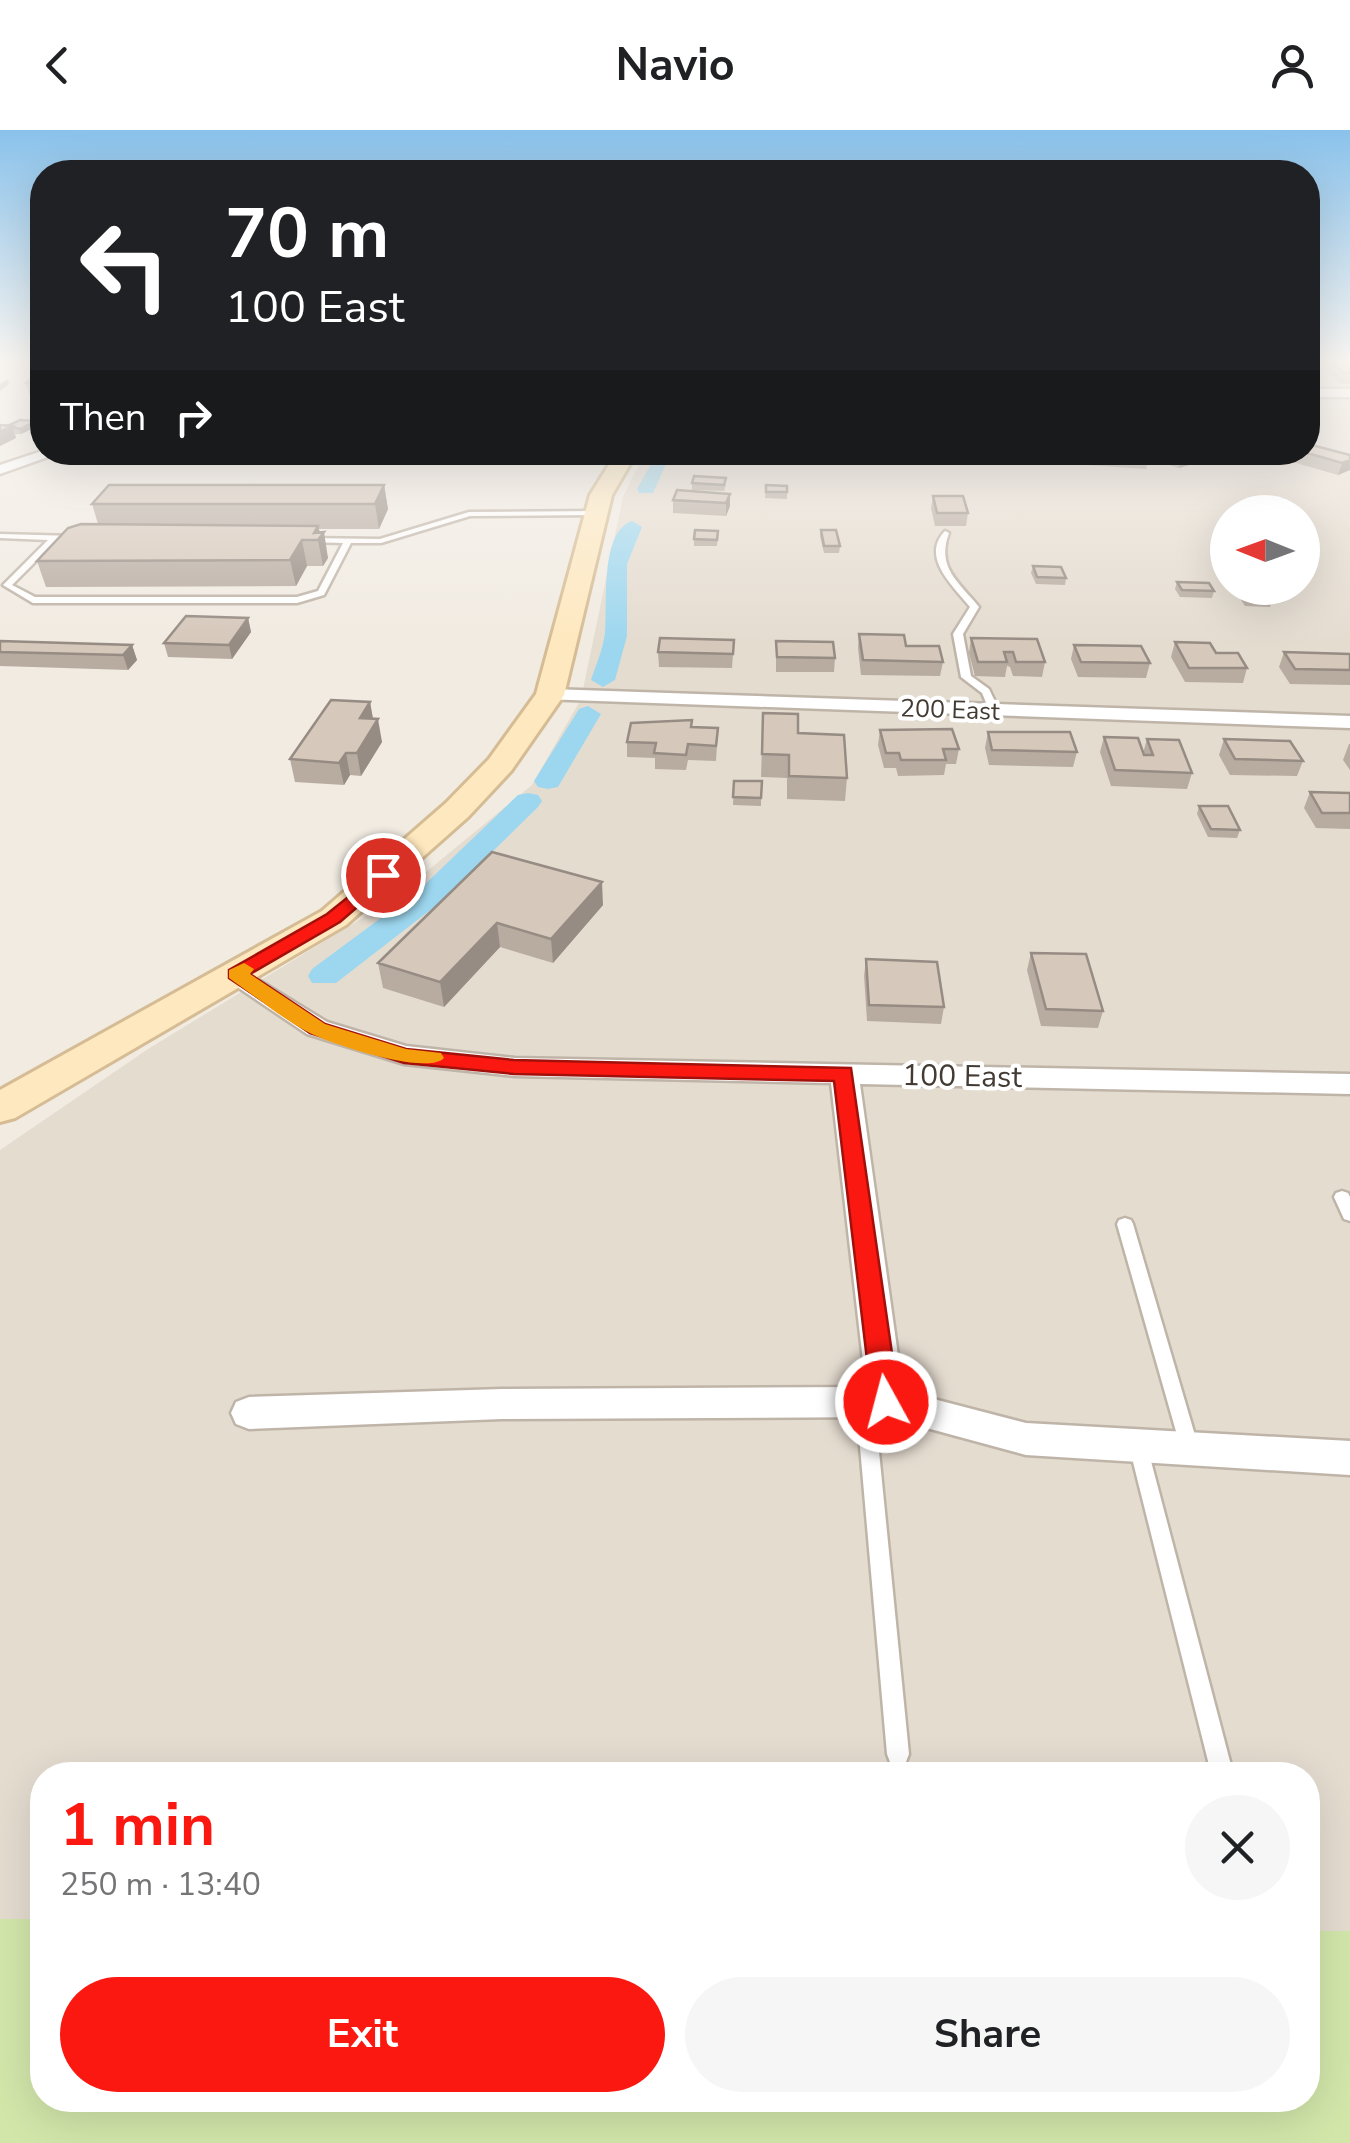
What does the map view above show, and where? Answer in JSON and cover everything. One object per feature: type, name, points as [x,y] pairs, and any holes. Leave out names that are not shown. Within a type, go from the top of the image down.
[{"type":"street","points":[[0,470],[30,460]]},
{"type":"street","points":[[0,1108],[334,918],[457,810],[500,764],[550,695],[595,514],[617,465]]},
{"type":"street","name":"200 East","points":[[550,695],[1350,722]]},
{"type":"street","name":"100 East","points":[[236,974],[317,1028],[404,1056],[514,1067],[1350,1084]]},
{"type":"street","points":[[844,1074],[876,1402]]},
{"type":"street","points":[[249,1413],[521,1403],[876,1402],[1026,1440],[1350,1458]]},
{"type":"lane","points":[[290,540],[381,540],[470,514],[595,514]]},
{"type":"lane","points":[[946,534],[939,549],[944,570],[975,607],[958,634],[966,677],[986,691],[994,710]]},
{"type":"lane","points":[[0,536],[93,538]]},
{"type":"lane","points":[[54,538],[8,585],[16,593],[33,600],[297,600],[321,593],[349,540]]},
{"type":"lane","points":[[1342,1197],[1350,1215]]},
{"type":"lane","points":[[1125,1224],[1190,1449]]},
{"type":"lane","points":[[876,1402],[898,1754]]},
{"type":"lane","points":[[1138,1446],[1219,1762]]},
{"type":"shaded area","points":[[1320,455],[1350,455],[1350,1931],[1320,1931],[1320,1762],[30,1762],[30,1919],[0,1919],[0,1150],[148,1049],[392,900],[532,785],[581,699],[623,497],[639,465],[1320,465]]},
{"type":"green space","points":[[0,1919],[30,1919],[30,2112],[1320,2112],[1320,1931],[1350,1931],[1350,2143],[0,2143]]},
{"type":"building","points":[[1320,455],[1350,455],[1350,460],[1342,463]]},
{"type":"building","points":[[694,476],[726,478],[724,485],[692,483]]},
{"type":"building","points":[[109,485],[384,485],[375,504],[92,504]]},
{"type":"building","points":[[766,485],[787,486],[787,492],[766,492]]},
{"type":"building","points":[[677,490],[730,494],[726,503],[673,500]]},
{"type":"building","points":[[933,496],[963,496],[968,513],[937,513]]},
{"type":"building","points":[[81,524],[318,526],[314,533],[324,532],[318,540],[302,540],[290,560],[37,561],[68,528]]},
{"type":"building","points":[[695,530],[718,531],[717,540],[694,539]]},
{"type":"building","points":[[821,530],[836,530],[840,546],[824,546]]},
{"type":"building","points":[[1033,566],[1061,567],[1066,578],[1037,577]]},
{"type":"building","points":[[1177,582],[1210,585],[1210,591],[1182,590]]},
{"type":"building","points":[[186,616],[248,618],[229,645],[164,643]]},
{"type":"building","points":[[859,634],[904,635],[906,646],[939,646],[943,662],[863,660]]},
{"type":"building","points":[[660,638],[734,640],[733,654],[658,652]]},
{"type":"building","points":[[971,638],[1037,639],[1045,662],[1016,662],[1013,652],[1004,652],[1007,662],[978,662]]},
{"type":"building","points":[[0,641],[132,645],[123,655],[0,652]]},
{"type":"building","points":[[776,641],[833,642],[835,658],[777,657]]},
{"type":"building","points":[[1175,642],[1210,643],[1216,653],[1238,653],[1247,668],[1189,668]]},
{"type":"building","points":[[1074,645],[1141,646],[1150,663],[1081,662]]},
{"type":"building","points":[[1284,652],[1350,654],[1350,670],[1295,669]]},
{"type":"building","points":[[331,700],[370,702],[360,718],[378,719],[357,753],[346,753],[339,763],[290,759]]},
{"type":"building","points":[[763,713],[798,714],[798,733],[844,735],[847,778],[789,776],[789,755],[762,754]]},
{"type":"building","points":[[692,720],[691,727],[718,728],[716,746],[688,744],[686,755],[654,753],[656,743],[627,742],[631,723]]},
{"type":"building","points":[[952,729],[959,749],[943,749],[946,760],[901,760],[899,753],[886,753],[880,730]]},
{"type":"building","points":[[988,732],[1070,732],[1077,752],[992,750]]},
{"type":"building","points":[[1104,737],[1138,738],[1144,755],[1153,755],[1147,739],[1179,740],[1192,773],[1115,770]]},
{"type":"building","points":[[1224,739],[1290,741],[1303,761],[1235,759]]},
{"type":"building","points":[[734,781],[762,781],[761,798],[733,797]]},
{"type":"building","points":[[1310,792],[1350,793],[1350,813],[1322,813]]},
{"type":"building","points":[[1199,806],[1228,806],[1240,830],[1211,829]]},
{"type":"building","points":[[492,852],[602,882],[551,939],[497,923],[440,982],[378,963]]},
{"type":"building","points":[[1031,953],[1086,954],[1103,1011],[1046,1009]]},
{"type":"building","points":[[866,959],[937,962],[944,1007],[869,1005]]},
{"type":"waterway","points":[[646,489],[657,465]]},
{"type":"waterway","points":[[603,680],[616,636],[617,564],[632,527]]},
{"type":"waterway","points":[[548,781],[588,714]]},
{"type":"waterway","points":[[324,976],[431,895],[528,801]]},
{"type":"slow traffic","points":[[244,969],[236,974],[317,1028],[404,1056],[433,1058]]},
{"type":"route","points":[[383,875],[334,918],[236,974],[317,1028],[404,1056],[514,1067],[844,1074],[886,1402]]}]
